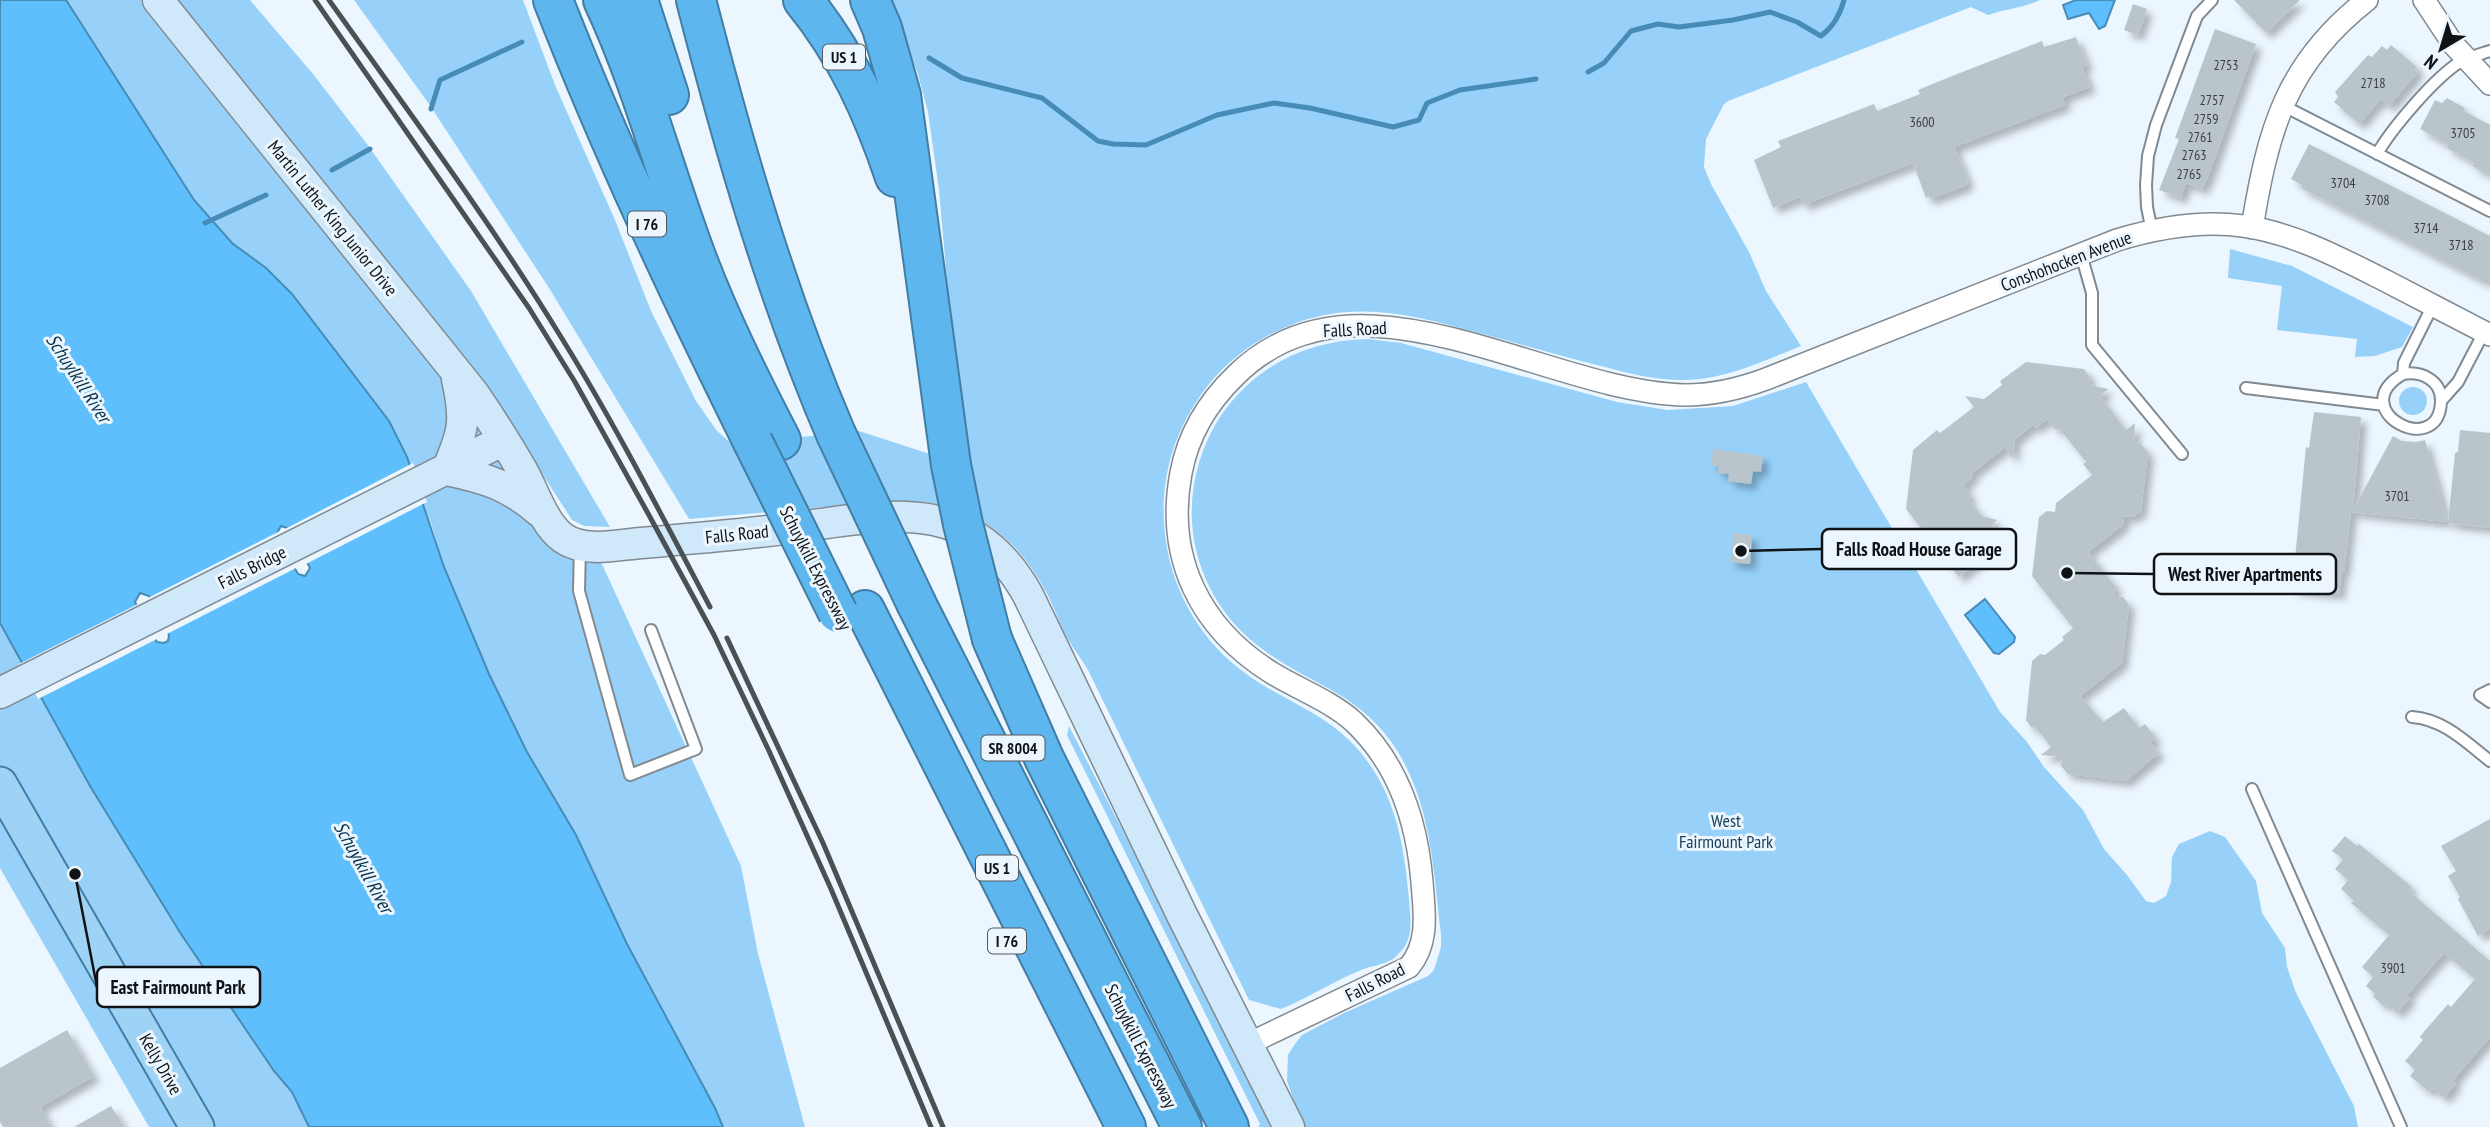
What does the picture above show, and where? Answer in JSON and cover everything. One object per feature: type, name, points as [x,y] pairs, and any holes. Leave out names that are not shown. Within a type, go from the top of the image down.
[{"type":"highway","name":"I 76","points":[[553,0],[644,217],[767,441]]},
{"type":"highway","name":"US 1","points":[[603,0],[633,70],[710,292],[742,366],[767,441],[852,612],[1126,1127]]},
{"type":"highway","points":[[638,0],[767,441]]},
{"type":"highway","name":"Schuylkill Expressway","points":[[696,0],[737,152],[769,256],[809,370],[836,434],[917,605],[1182,1127]]},
{"type":"highway","name":"US 1","points":[[803,0],[841,52],[859,85],[875,120],[921,248],[951,464],[992,639],[1024,718],[1229,1127]]},
{"type":"highway","points":[[870,0],[882,28],[901,95],[921,248]]},
{"type":"highway","name":"Schuylkill Expressway","points":[[852,612],[1098,1127]]},
{"type":"highway","name":"SR 8004","points":[[992,639],[1030,829]]},
{"type":"main road","name":"Martin Luther King Junior Drive","points":[[158,0],[456,371],[504,440]]},
{"type":"main road","points":[[456,371],[464,420],[460,439],[442,473],[489,479],[503,485],[548,519]]},
{"type":"main road","points":[[504,440],[548,519],[562,537],[580,545]]},
{"type":"main road","name":"Falls Bridge","points":[[4,691],[504,440]]},
{"type":"main road","name":"Falls Road","points":[[580,545],[618,545],[738,535],[898,516],[936,519],[979,538],[998,552],[1028,595],[1182,915],[1248,1044]]},
{"type":"main road","name":"Kelly Drive","points":[[0,784],[197,1127]]},
{"type":"main road","points":[[1248,1044],[1289,1127]]},
{"type":"street","points":[[2252,228],[2267,147],[2282,105],[2317,48],[2338,24],[2367,0]]},
{"type":"street","points":[[2424,0],[2465,59],[2490,83]]},
{"type":"street","name":"Conshohocken Avenue","points":[[1800,365],[2116,240],[2152,231],[2206,224],[2252,228],[2292,238],[2330,253],[2487,333]]},
{"type":"street","name":"Falls Road","points":[[1248,1044],[1409,967],[1420,950],[1424,917],[1418,841],[1413,823],[1398,781],[1376,747],[1342,712],[1273,674],[1234,646],[1209,616],[1190,580],[1180,542],[1178,485],[1187,447],[1203,414],[1215,397],[1240,370],[1272,348],[1304,333],[1342,326],[1381,325],[1422,332],[1614,385],[1660,393],[1725,392],[1800,365]]},
{"type":"lane","points":[[2152,231],[2146,185],[2148,156],[2156,125],[2197,16],[2212,0]]},
{"type":"lane","points":[[2377,153],[2408,112],[2447,72],[2465,59],[2490,51]]},
{"type":"lane","points":[[2282,105],[2490,211]]},
{"type":"lane","points":[[2081,254],[2092,292],[2091,345],[2182,454]]},
{"type":"lane","points":[[2403,374],[2404,363],[2433,305]]},
{"type":"lane","points":[[2441,401],[2458,382],[2487,333]]},
{"type":"lane","points":[[2403,374],[2421,374],[2430,379],[2437,386],[2441,401],[2439,413],[2434,420],[2418,429],[2409,429],[2393,421],[2384,405],[2388,387],[2403,374]]},
{"type":"lane","points":[[2246,388],[2384,405]]},
{"type":"lane","points":[[580,545],[579,591],[630,775],[696,748],[651,630]]},
{"type":"lane","points":[[2490,690],[2480,695],[2490,702]]},
{"type":"lane","points":[[2412,717],[2428,718],[2443,725],[2490,761]]},
{"type":"lane","points":[[2252,789],[2402,1127]]},
{"type":"green space","points":[[66,0],[250,0],[313,74],[367,144],[471,291],[610,527],[584,526],[572,520],[521,441],[496,457],[512,481],[543,541],[565,557],[601,562],[741,866],[758,954],[805,1127],[723,1127],[627,944],[576,835],[527,752],[489,674],[444,567],[432,526],[389,421],[266,268],[232,243],[194,200]]},
{"type":"green space","points":[[354,0],[523,0],[555,85],[615,220],[651,311],[696,401],[717,431],[732,444],[859,431],[933,455],[953,348],[939,190],[928,112],[918,74],[890,0],[2040,0],[1988,15],[1971,7],[1724,104],[1706,139],[1704,167],[1749,252],[1766,291],[1801,346],[1714,377],[1673,380],[1624,372],[1427,319],[1377,312],[1352,312],[1301,321],[1275,332],[1230,362],[1211,382],[1195,404],[1178,438],[1167,473],[1164,510],[1167,546],[1176,581],[1192,614],[1213,644],[1254,680],[1338,730],[1365,758],[1387,795],[1394,814],[1407,878],[1410,931],[1403,949],[1389,961],[1349,975],[1281,1009],[1249,1000],[1088,670],[1065,634],[1037,575],[1016,549],[992,527],[978,519],[962,511],[926,502],[893,501],[689,519],[549,288],[429,104]]},
{"type":"green space","points":[[2230,249],[2292,266],[2413,327],[2402,347],[2375,356],[2355,357],[2357,339],[2277,330],[2282,286],[2228,278]]},
{"type":"green space","name":"West Fairmount Park","points":[[1368,339],[1401,343],[1617,402],[1668,410],[1733,406],[1806,382],[2000,712],[2083,810],[2104,849],[2146,901],[2154,903],[2166,896],[2171,882],[2172,857],[2179,844],[2210,831],[2225,837],[2256,881],[2262,913],[2285,948],[2287,967],[2296,993],[2354,1106],[2358,1127],[1303,1127],[1287,1081],[1288,1055],[1302,1035],[1344,1013],[1428,976],[1434,970],[1441,947],[1441,935],[1429,840],[1418,795],[1409,773],[1384,732],[1337,693],[1265,651],[1236,626],[1224,611],[1205,578],[1199,560],[1192,522],[1193,494],[1202,454],[1213,429],[1249,383],[1284,359],[1304,351],[1324,344]]},
{"type":"green space","points":[[2413,387],[2423,391],[2427,401],[2423,411],[2413,415],[2403,411],[2399,401],[2403,391]]},
{"type":"green space","points":[[0,623],[90,786],[181,934],[274,1071],[292,1092],[309,1127],[149,1127],[0,868]]},
{"type":"green space","points":[[1069,726],[1275,1127],[1258,1127],[1260,1124],[1067,735]]},
{"type":"water","name":"Schuylkill River","points":[[0,0],[66,0],[194,200],[232,243],[266,268],[292,294],[389,421],[407,457],[444,567],[489,674],[527,752],[576,835],[627,944],[723,1127],[309,1127],[292,1092],[274,1071],[181,934],[90,786],[0,623]],"holes":[[[281,526],[290,529],[310,568],[305,576],[298,574],[276,535]],[[140,593],[149,596],[169,635],[168,641],[157,642],[135,602]]]},
{"type":"water","points":[[2076,0],[2115,0],[2105,26],[2099,29],[2089,13],[2068,19],[2063,5]]},
{"type":"water","points":[[1985,599],[2015,637],[2014,642],[1999,654],[1994,653],[1965,615]]},
{"type":"pier","points":[[413,463],[427,502],[304,565],[287,531],[283,530]]},
{"type":"pier","points":[[282,530],[280,534],[298,567],[165,635],[146,599]]},
{"type":"pier","points":[[140,603],[159,638],[38,699],[19,664]]},
{"type":"building","points":[[2234,0],[2300,0],[2266,33]]},
{"type":"building","points":[[2133,4],[2147,9],[2138,35],[2124,30]]},
{"type":"building","points":[[2215,29],[2256,44],[2208,177],[2202,189],[2186,183],[2181,198],[2159,190],[2179,139],[2175,138]]},
{"type":"building","points":[[2076,37],[2087,65],[2082,67],[2090,87],[2063,97],[2065,105],[1954,147],[1968,181],[1967,185],[1930,199],[1929,196],[1926,198],[1913,163],[1803,205],[1800,197],[1773,208],[1754,160],[1781,147],[1778,141],[1874,104],[1877,111],[1920,94],[1918,90],[2042,41],[2044,47]]},
{"type":"building","points":[[2391,45],[2417,67],[2415,69],[2418,72],[2389,106],[2381,99],[2359,124],[2334,102],[2338,97],[2335,92],[2368,55],[2372,57],[2382,46],[2387,50]]},
{"type":"building","points":[[2447,98],[2490,125],[2490,175],[2472,166],[2474,163],[2420,129],[2435,100],[2442,103]]},
{"type":"building","points":[[2309,144],[2490,236],[2490,281],[2485,278],[2483,281],[2301,188],[2302,185],[2291,179]]},
{"type":"building","points":[[2026,362],[2084,369],[2090,377],[2089,385],[2108,389],[2100,396],[2126,430],[2135,423],[2134,442],[2141,444],[2148,452],[2141,511],[2133,517],[2124,516],[2123,525],[2088,552],[2116,587],[2114,596],[2123,597],[2129,605],[2122,663],[2080,696],[2103,722],[2124,708],[2139,728],[2145,724],[2156,738],[2150,742],[2159,753],[2126,781],[2068,774],[2061,766],[2062,757],[2041,755],[2051,747],[2026,720],[2032,661],[2040,654],[2045,655],[2064,640],[2062,637],[2073,628],[2032,576],[2039,517],[2047,511],[2055,512],[2056,503],[2092,475],[2083,464],[2086,462],[2059,428],[2056,430],[2047,419],[2036,428],[2033,425],[2015,439],[2013,459],[2005,447],[1971,474],[1973,477],[1963,485],[1971,496],[1968,499],[1982,516],[1997,520],[1992,525],[2000,535],[1980,551],[1984,556],[1959,577],[1928,531],[1925,533],[1906,509],[1913,450],[1937,430],[1940,433],[1974,407],[1965,396],[1984,399],[2002,385],[2000,381]]},
{"type":"building","points":[[2314,412],[2361,417],[2353,510],[2393,436],[2402,441],[2425,440],[2447,522],[2351,512],[2339,594],[2292,589],[2306,447],[2309,448]]},
{"type":"building","points":[[2460,430],[2490,433],[2490,528],[2448,523]]},
{"type":"building","points":[[1713,449],[1763,456],[1761,472],[1753,471],[1751,484],[1728,481],[1729,474],[1718,473],[1719,467],[1711,465]]},
{"type":"building","points":[[1734,533],[1752,535],[1750,564],[1730,562]]},
{"type":"building","points":[[2490,819],[2490,929],[2478,936],[2448,876],[2456,871],[2441,846]]},
{"type":"building","points":[[2345,836],[2357,846],[2359,844],[2412,887],[2409,891],[2490,961],[2490,1037],[2453,1080],[2456,1083],[2444,1098],[2432,1088],[2428,1091],[2410,1076],[2415,1070],[2405,1061],[2423,1040],[2420,1037],[2422,1034],[2448,1004],[2451,1007],[2475,979],[2444,953],[2407,995],[2410,998],[2397,1013],[2386,1003],[2383,1006],[2373,996],[2375,994],[2366,986],[2373,977],[2362,967],[2389,935],[2351,903],[2354,901],[2341,889],[2348,880],[2335,869],[2343,859],[2332,851]]},
{"type":"building","points":[[67,1030],[94,1076],[40,1107],[51,1127],[3,1127],[0,1122],[0,1068]]},
{"type":"building","points":[[111,1106],[124,1127],[74,1127]]},
{"type":"waterway","points":[[1588,72],[1604,63],[1631,31],[1658,24],[1679,27],[1770,12],[1797,22],[1821,36],[1835,20],[1844,0]]},
{"type":"waterway","points":[[431,109],[440,80],[522,42]]},
{"type":"waterway","points":[[929,58],[962,78],[1042,98],[1098,141],[1113,144],[1146,145],[1217,115],[1274,103],[1310,108],[1393,127],[1419,120],[1427,103],[1460,90],[1536,79]]},
{"type":"waterway","points":[[332,170],[370,149]]},
{"type":"waterway","points":[[205,223],[266,195]]},
{"type":"railway","points":[[315,0],[529,308],[575,382],[650,517],[714,635],[769,751],[831,889],[931,1127]]},
{"type":"railway","points":[[329,0],[534,294],[619,437],[710,607]]},
{"type":"railway","points":[[727,638],[823,843],[943,1127]]},
{"type":"place","name":"Falls Road House Garage","points":[[1741,551]]},
{"type":"place","name":"West River Apartments","points":[[2067,573]]},
{"type":"place","name":"East Fairmount Park","points":[[75,874]]}]
